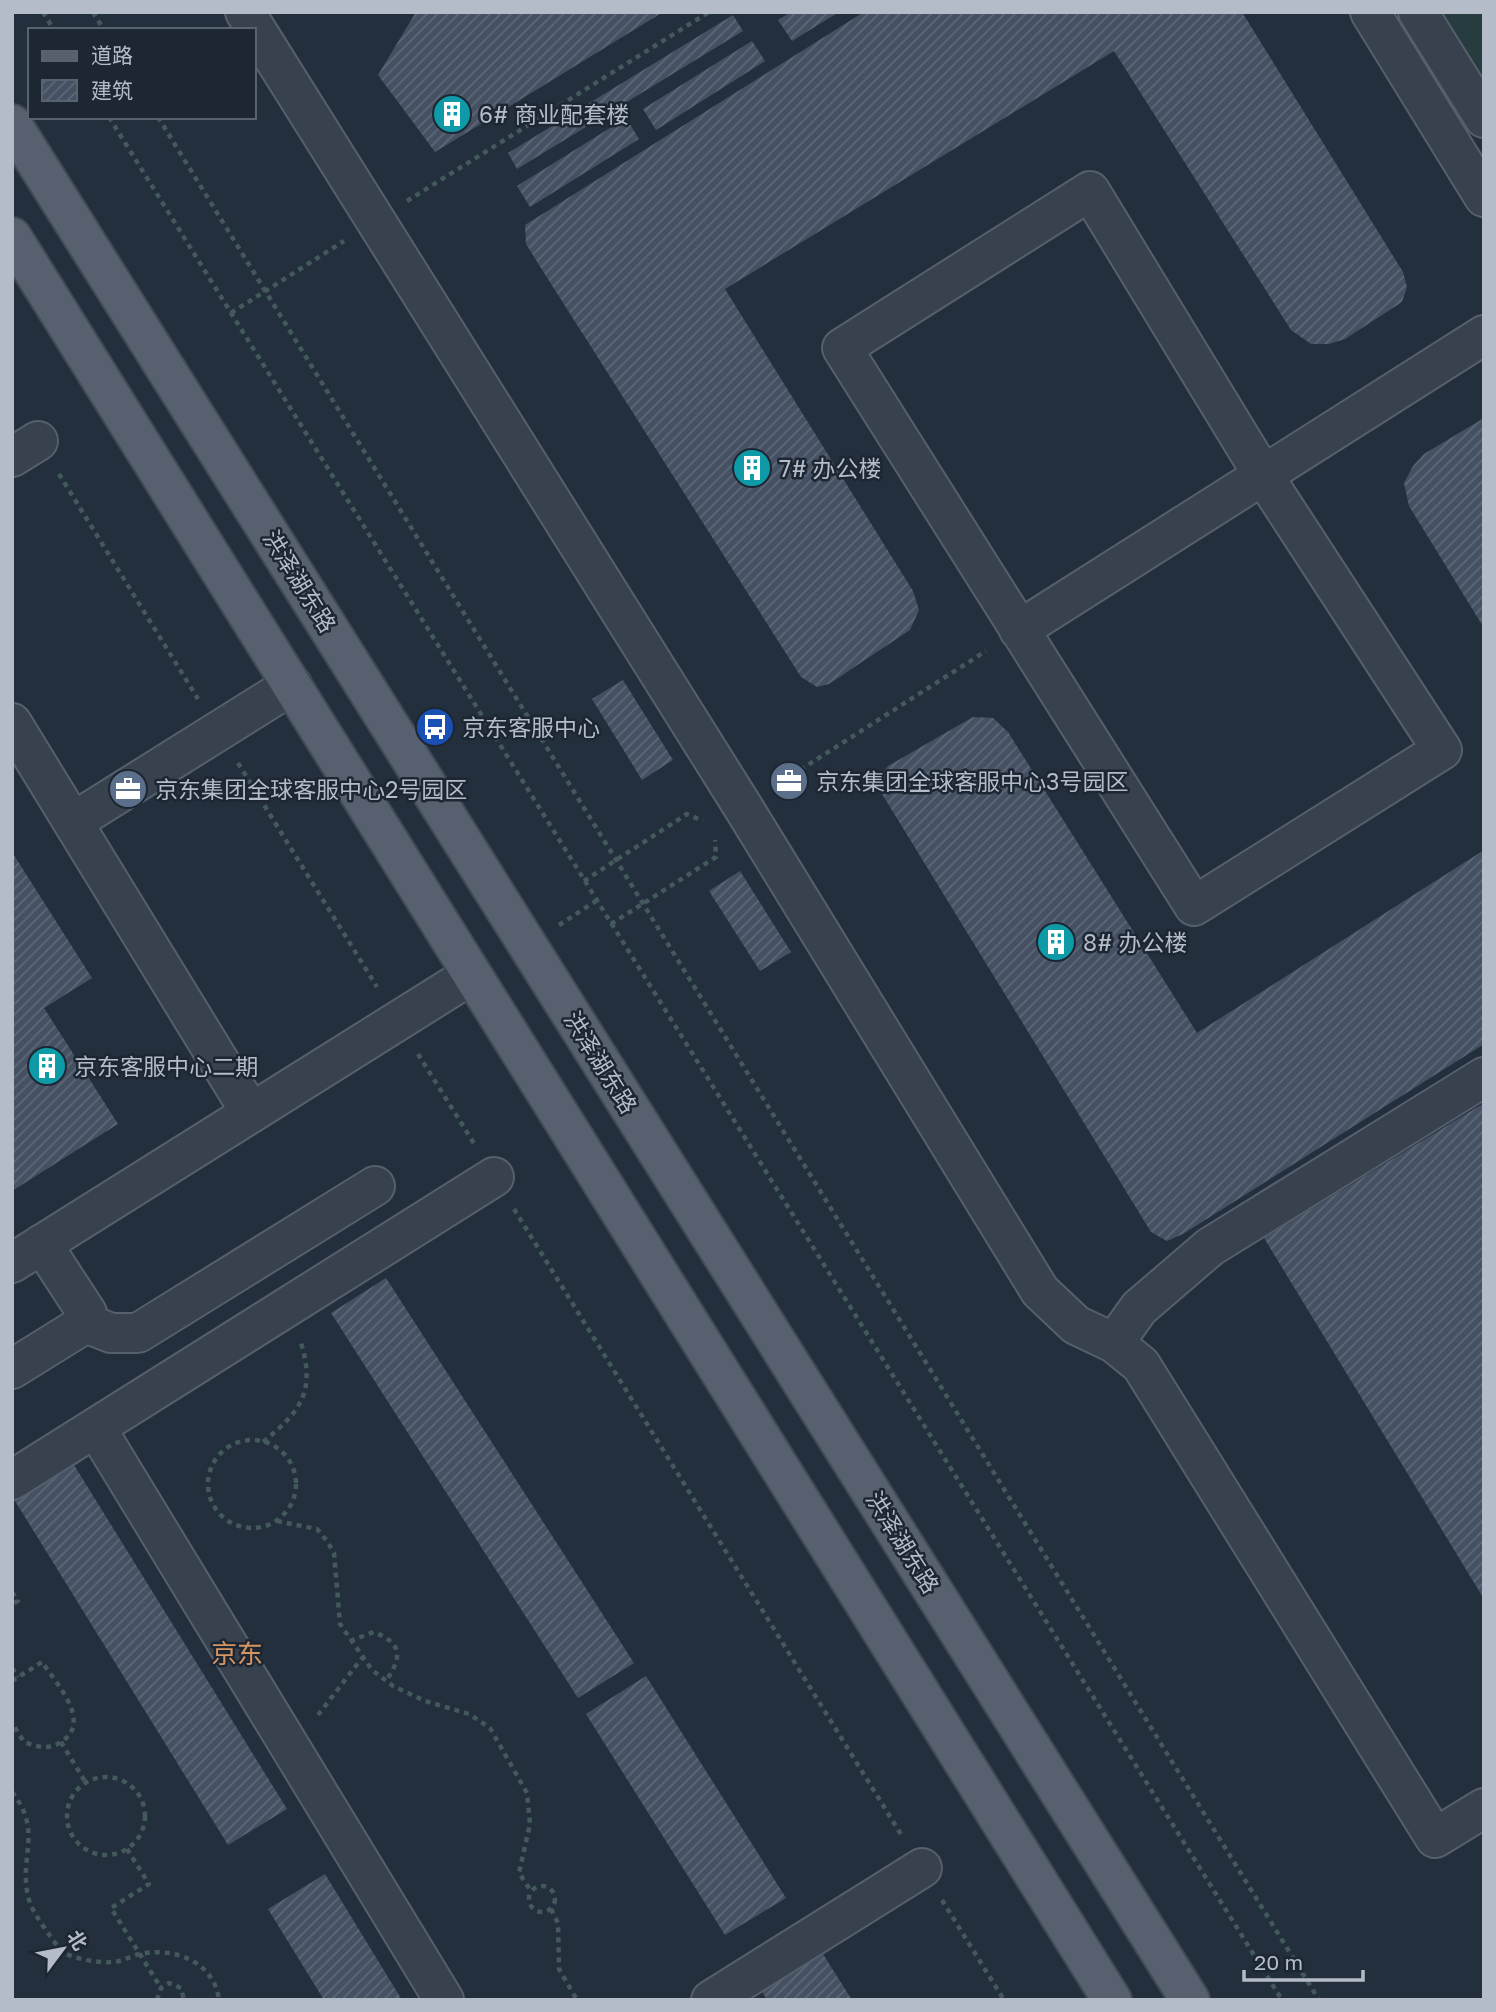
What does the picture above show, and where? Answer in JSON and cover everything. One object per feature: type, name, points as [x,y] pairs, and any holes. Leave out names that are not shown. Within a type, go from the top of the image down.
[{"type":"main road","name":"洪泽湖东路","points":[[12,124],[1190,2000]]},
{"type":"main road","points":[[12,237],[1112,2000]]},
{"type":"lane","points":[[245,12],[255,28]]},
{"type":"lane","points":[[1370,12],[1484,198]]},
{"type":"lane","points":[[1418,12],[1484,118]]},
{"type":"lane","points":[[256,30],[375,221],[729,816],[1040,1291],[1076,1325],[1114,1343],[1141,1365],[1435,1838],[1484,1808]]},
{"type":"lane","points":[[1090,191],[1263,475],[1442,750],[1194,906],[1019,630],[842,348],[1090,191]]},
{"type":"lane","points":[[1019,630],[1484,335]]},
{"type":"lane","points":[[73,822],[292,685]]},
{"type":"lane","points":[[12,723],[251,1113]]},
{"type":"lane","points":[[86,1323],[87,1313],[27,1253],[471,975]]},
{"type":"lane","points":[[1114,1343],[1139,1308],[1210,1247],[1484,1077]]},
{"type":"lane","points":[[12,1480],[494,1177]]},
{"type":"lane","points":[[86,1323],[111,1333],[138,1333],[375,1186]]},
{"type":"lane","points":[[12,1369],[86,1323]]},
{"type":"lane","points":[[96,1428],[444,2000]]},
{"type":"lane","points":[[711,2000],[922,1868]]},
{"type":"path","points":[[43,12],[53,28]]},
{"type":"path","points":[[93,12],[103,28]]},
{"type":"path","points":[[230,313],[709,12]]},
{"type":"path","points":[[110,119],[1282,2000]]},
{"type":"path","points":[[159,119],[1319,2000]]},
{"type":"path","points":[[584,881],[687,814],[729,816],[1019,630]]},
{"type":"path","points":[[611,924],[716,857],[729,816]]},
{"type":"path","points":[[263,1441],[285,1424],[303,1402],[307,1386],[305,1357],[290,1305]]},
{"type":"path","points":[[277,1521],[293,1499],[296,1485],[294,1471],[277,1447],[263,1441],[241,1442],[221,1452],[208,1478],[208,1493],[214,1507],[236,1526],[250,1529],[277,1521],[317,1529],[334,1553],[340,1624],[362,1658],[386,1681],[425,1701],[469,1714],[490,1728],[527,1793],[530,1824],[519,1873],[531,1891]]},
{"type":"path","points":[[12,1592],[18,1601],[12,1604]]},
{"type":"path","points":[[350,1641],[374,1632],[395,1645],[399,1655],[386,1681]]},
{"type":"path","points":[[307,1774],[307,1741],[313,1721],[362,1658]]},
{"type":"path","points":[[12,1681],[42,1662],[72,1707],[74,1717],[73,1728],[61,1742],[44,1748],[24,1742],[12,1723]]},
{"type":"path","points":[[12,1668],[18,1677]]},
{"type":"path","points":[[61,1742],[86,1784]]},
{"type":"path","points":[[106,1777],[119,1780],[139,1796],[145,1820],[141,1833],[127,1849],[113,1855],[100,1855],[78,1843],[71,1833],[68,1808],[73,1796],[86,1784],[106,1777]]},
{"type":"path","points":[[12,1792],[29,1824],[26,1882],[29,1901],[61,1952],[72,1957],[116,1962],[140,1954],[165,1951],[196,1961],[212,1981],[219,2000]]},
{"type":"path","points":[[127,1849],[149,1884],[111,1908],[161,1988]]},
{"type":"path","points":[[538,1886],[551,1889],[555,1901],[551,1909],[543,1913],[535,1911],[529,1899],[531,1891],[538,1886]]},
{"type":"path","points":[[551,1909],[558,1923],[559,1969],[577,2000]]},
{"type":"path","points":[[157,2000],[161,1988],[169,1983],[178,1985],[184,1992],[184,2000]]},
{"type":"green space","points":[[1442,12],[1484,12],[1484,81]]},
{"type":"building","name":"6# 商业配套楼","points":[[416,12],[663,12],[435,152],[378,75]]},
{"type":"building","points":[[791,12],[839,12],[792,41],[778,20]]},
{"type":"building","name":"7# 办公楼","points":[[864,12],[1242,12],[1403,272],[1407,287],[1402,302],[1345,339],[1329,344],[1311,344],[1291,330],[1114,51],[725,289],[913,591],[919,610],[910,630],[829,684],[817,687],[801,677],[539,265],[526,244],[525,225]]},
{"type":"building","points":[[733,15],[743,31],[517,169],[508,153]]},
{"type":"building","points":[[752,41],[765,61],[656,130],[643,109]]},
{"type":"building","points":[[626,118],[639,139],[530,207],[517,186]]},
{"type":"building","points":[[1484,418],[1484,628],[1409,506],[1404,483],[1413,466],[1424,454]]},
{"type":"building","points":[[623,680],[673,760],[642,780],[592,699]]},
{"type":"building","name":"8# 办公楼","points":[[973,717],[993,718],[1008,732],[1197,1033],[1484,850],[1484,1044],[1183,1234],[1167,1241],[1151,1232],[882,794],[880,776],[888,766]]},
{"type":"building","name":"京东客服中心二期","points":[[12,852],[92,978],[44,1008],[118,1124],[12,1191]]},
{"type":"building","points":[[740,871],[791,952],[760,971],[709,891]]},
{"type":"building","points":[[1484,1103],[1484,1599],[1264,1238]]},
{"type":"building","points":[[386,1278],[634,1663],[578,1698],[331,1313]]},
{"type":"building","points":[[74,1465],[287,1809],[228,1845],[15,1501]]},
{"type":"building","points":[[646,1676],[786,1898],[725,1935],[586,1714]]},
{"type":"building","points":[[325,1874],[402,2000],[324,2000],[268,1909]]},
{"type":"building","points":[[816,1943],[852,2000],[767,2000],[756,1982]]},
{"type":"place","name":"6# 商业配套楼","points":[[452,114]]},
{"type":"place","name":"7# 办公楼","points":[[752,468]]},
{"type":"place","name":"京东客服中心","points":[[435,727]]},
{"type":"place","name":"京东集团全球客服中心3号园区","points":[[789,781]]},
{"type":"place","name":"京东集团全球客服中心2号园区","points":[[128,789]]},
{"type":"place","name":"8# 办公楼","points":[[1056,942]]},
{"type":"place","name":"京东客服中心二期","points":[[47,1066]]},
{"type":"district","name":"京东","points":[[237,1653]]}]
